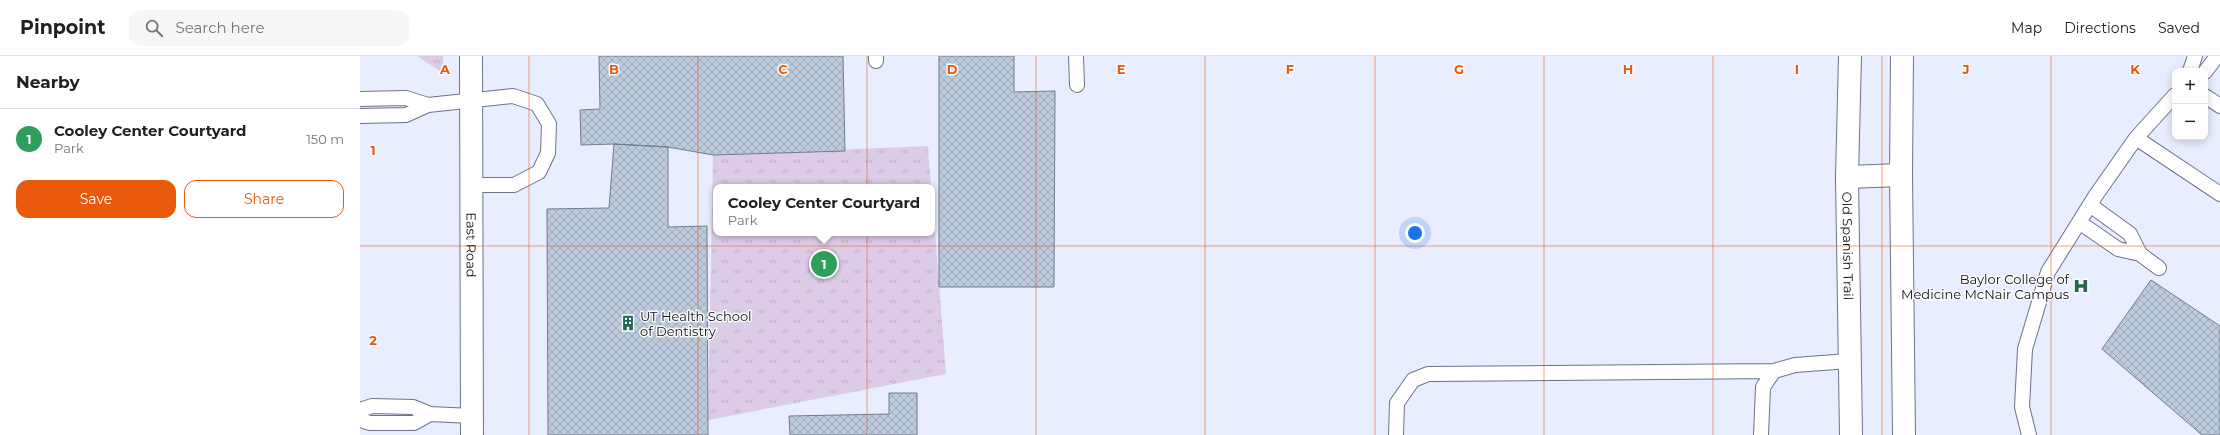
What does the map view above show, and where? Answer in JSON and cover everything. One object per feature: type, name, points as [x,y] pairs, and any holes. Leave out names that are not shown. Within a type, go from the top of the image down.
[{"type":"main road","name":"East Road","points":[[471,56],[472,425]]},
{"type":"main road","name":"Old Spanish Trail","points":[[1850,56],[1847,177],[1850,435]]},
{"type":"main road","points":[[1902,56],[1901,175],[1904,435]]},
{"type":"main road","points":[[1847,177],[1901,175]]},
{"type":"lane","points":[[1076,56],[1077,85]]},
{"type":"lane","points":[[2191,68],[2195,56]]},
{"type":"lane","points":[[2208,68],[2217,56]]},
{"type":"lane","points":[[360,116],[406,115],[428,105],[513,96],[537,104],[549,124],[548,153],[539,172],[514,185],[472,185]]},
{"type":"lane","points":[[360,99],[406,98],[428,105]]},
{"type":"lane","points":[[2208,98],[2220,106]]},
{"type":"lane","points":[[2029,435],[2022,407],[2025,348],[2048,272],[2090,205],[2136,138],[2172,99]]},
{"type":"lane","points":[[2136,138],[2220,194]]},
{"type":"lane","points":[[2090,205],[2130,234],[2140,254]]},
{"type":"lane","points":[[2079,222],[2118,249],[2140,254],[2159,268]]},
{"type":"lane","points":[[1396,435],[1397,403],[1413,380],[1428,374],[1774,371],[1795,365],[1849,361]]},
{"type":"lane","points":[[1761,435],[1763,387],[1774,371]]},
{"type":"lane","points":[[360,410],[372,406],[413,407],[430,414],[472,425]]},
{"type":"lane","points":[[360,420],[370,423],[414,423],[430,414]]},
{"type":"green space","points":[[417,56],[443,56],[443,73]]},
{"type":"green space","points":[[928,146],[931,184],[713,184],[713,236],[935,236],[935,233],[946,374],[708,420],[713,155]]},
{"type":"building","points":[[599,56],[843,56],[845,151],[713,155],[668,147],[614,144],[581,145],[580,110],[600,109]]},
{"type":"building","points":[[939,56],[1014,56],[1014,92],[1055,91],[1054,287],[939,287]]},
{"type":"building","name":"UT Health School of Dentistry","points":[[614,144],[668,147],[668,227],[707,226],[708,435],[548,435],[547,209],[609,208]]},
{"type":"building","points":[[2151,280],[2220,326],[2220,435],[2202,435],[2102,349]]},
{"type":"building","points":[[889,393],[917,393],[917,435],[790,435],[789,416],[889,414]]},
{"type":"place","name":"Cooley Center Courtyard","points":[[824,264]]},
{"type":"place","name":"Baylor College of Medicine McNair Campus","points":[[2081,286]]},
{"type":"place","name":"UT Health School of Dentistry","points":[[628,323]]}]
